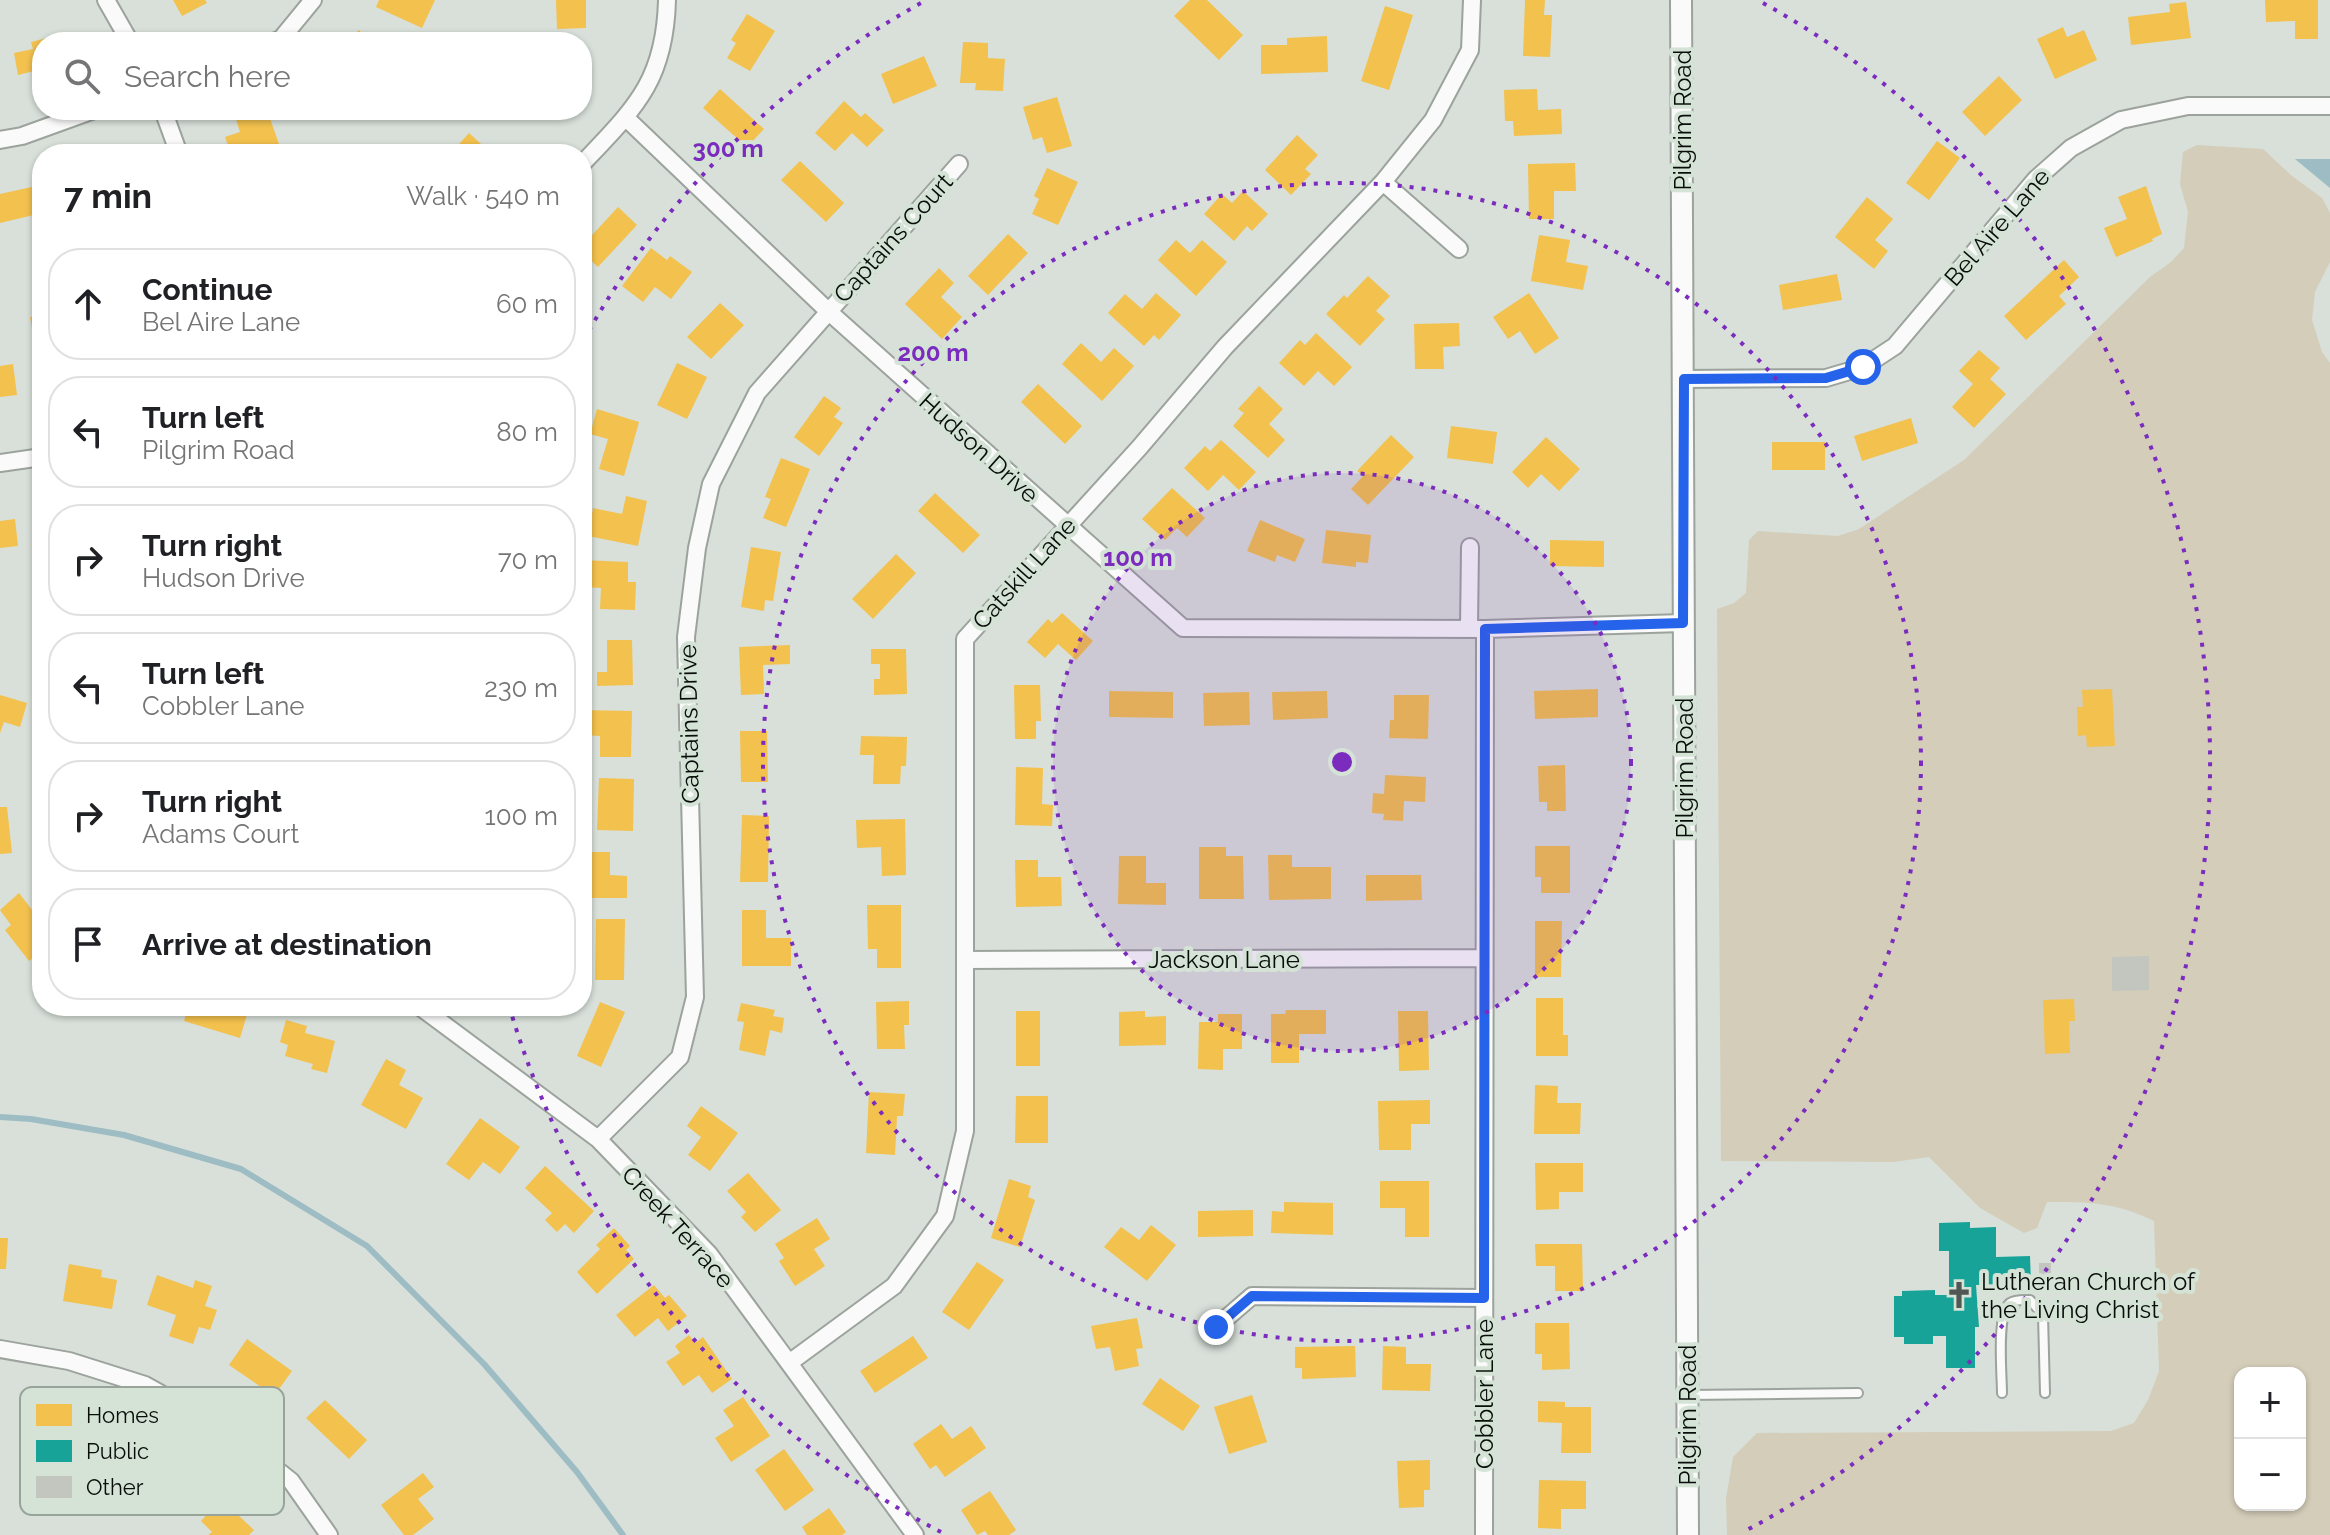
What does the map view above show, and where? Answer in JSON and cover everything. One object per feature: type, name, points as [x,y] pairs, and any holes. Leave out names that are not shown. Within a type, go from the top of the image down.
[{"type":"street","points":[[106,0],[124,32]]},
{"type":"street","points":[[287,32],[313,0]]},
{"type":"street","points":[[592,154],[626,118],[654,76],[666,35],[667,0]]},
{"type":"street","name":"Catskill Lane","points":[[789,1363],[894,1286],[945,1216],[965,1131],[965,639],[1139,448],[1225,347],[1383,182],[1433,120],[1470,50],[1472,0]]},
{"type":"street","name":"Pilgrim Road","points":[[1681,0],[1688,1535]]},
{"type":"street","name":"Bel Aire Lane","points":[[1684,379],[1826,378],[1863,367],[1895,346],[2036,179],[2071,148],[2121,120],[2188,106],[2330,106]]},
{"type":"street","name":"Hudson Drive","points":[[626,118],[828,311],[1183,628],[1477,629],[1683,623]]},
{"type":"street","points":[[0,140],[22,136],[66,120]]},
{"type":"street","points":[[167,120],[175,144]]},
{"type":"street","name":"Captains Court","points":[[828,311],[959,164]]},
{"type":"street","points":[[1383,182],[1459,249]]},
{"type":"street","name":"Captains Drive","points":[[598,1139],[680,1057],[695,997],[686,637],[697,548],[711,484],[757,393],[828,311]]},
{"type":"street","points":[[0,463],[32,458]]},
{"type":"street","name":"Cobbler Lane","points":[[1470,547],[1477,629],[1484,958],[1484,1535]]},
{"type":"street","name":"Jackson Lane","points":[[965,960],[1484,958]]},
{"type":"street","name":"Creek Terrace","points":[[432,1016],[598,1139],[709,1254],[915,1535]]},
{"type":"street","points":[[1216,1327],[1252,1296],[1484,1298]]},
{"type":"street","points":[[0,1349],[69,1361],[149,1387]]},
{"type":"street","points":[[284,1475],[329,1535]]},
{"type":"lane","points":[[2002,1393],[2002,1314],[2010,1303],[2030,1300],[2043,1315],[2045,1393]]},
{"type":"lane","points":[[1687,1395],[1858,1393]]},
{"type":"shaded area","points":[[2197,145],[2263,149],[2322,198],[2330,213],[2330,262],[2315,292],[2312,320],[2322,352],[2330,363],[2330,1535],[1727,1535],[1726,1499],[1733,1457],[1757,1433],[2111,1431],[2134,1423],[2148,1400],[2159,1371],[2154,1221],[2102,1204],[2047,1202],[2037,1228],[2024,1233],[1980,1208],[1929,1157],[1893,1162],[1721,1161],[1717,609],[1734,603],[1746,593],[1749,540],[1758,531],[1838,536],[1859,529],[1964,460],[2150,277],[2184,248],[2188,212],[2180,184],[2183,152]]},
{"type":"water","points":[[2295,159],[2330,159],[2330,188]]},
{"type":"building: Homes","points":[[173,0],[205,0],[207,3],[182,16]]},
{"type":"building: Homes","points":[[379,0],[435,0],[422,28],[376,7]]},
{"type":"building: Homes","points":[[556,0],[586,0],[586,28],[557,29]]},
{"type":"building: Homes","points":[[1190,0],[1207,0],[1243,35],[1219,60],[1174,16]]},
{"type":"building: Homes","points":[[1525,0],[1545,0],[1544,15],[1552,15],[1550,57],[1523,56]]},
{"type":"building: Homes","points":[[2265,0],[2318,0],[2318,39],[2295,39],[2295,21],[2266,22]]},
{"type":"building: Homes","points":[[2186,2],[2191,38],[2131,45],[2128,17],[2170,12],[2169,4]]},
{"type":"building: Homes","points":[[1385,6],[1413,15],[1389,90],[1361,81]]},
{"type":"building: Homes","points":[[747,14],[775,31],[750,71],[727,58],[736,43],[731,40]]},
{"type":"building: Homes","points":[[2063,27],[2067,37],[2084,30],[2097,60],[2055,79],[2037,39]]},
{"type":"building: Homes","points":[[1327,36],[1328,72],[1261,74],[1261,45],[1287,45],[1287,38]]},
{"type":"building: Homes","points":[[963,42],[988,43],[988,58],[1005,59],[1003,91],[975,90],[976,83],[960,83]]},
{"type":"building: Homes","points":[[32,49],[32,72],[18,75],[14,53]]},
{"type":"building: Homes","points":[[924,56],[937,86],[893,104],[881,74]]},
{"type":"building: Homes","points":[[1999,76],[2022,100],[1985,136],[1962,112]]},
{"type":"building: Homes","points":[[720,89],[764,129],[747,147],[703,108]]},
{"type":"building: Homes","points":[[1537,89],[1538,110],[1561,109],[1562,134],[1514,136],[1513,121],[1505,121],[1504,90]]},
{"type":"building: Homes","points":[[1057,97],[1072,146],[1047,153],[1042,137],[1033,140],[1023,107]]},
{"type":"building: Homes","points":[[844,101],[861,117],[865,113],[884,130],[867,147],[852,133],[835,151],[815,133]]},
{"type":"building: Homes","points":[[236,120],[271,120],[279,144],[227,144],[225,137],[240,132]]},
{"type":"building: Homes","points":[[469,133],[481,144],[459,144]]},
{"type":"building: Homes","points":[[1297,135],[1318,155],[1305,169],[1311,174],[1291,195],[1265,170]]},
{"type":"building: Homes","points":[[1937,141],[1960,158],[1929,200],[1906,183]]},
{"type":"building: Homes","points":[[800,161],[844,203],[826,222],[781,180]]},
{"type":"building: Homes","points":[[1575,163],[1576,191],[1554,191],[1554,219],[1529,219],[1528,164]]},
{"type":"building: Homes","points":[[1047,168],[1078,182],[1058,225],[1032,214],[1039,199],[1034,196]]},
{"type":"building: Homes","points":[[2146,186],[2162,234],[2116,257],[2104,228],[2127,219],[2118,197]]},
{"type":"building: Homes","points":[[32,187],[32,215],[0,223],[0,194]]},
{"type":"building: Homes","points":[[1243,191],[1268,214],[1252,231],[1247,226],[1234,241],[1204,214],[1222,194],[1232,203]]},
{"type":"building: Homes","points":[[1867,197],[1893,219],[1875,240],[1888,251],[1874,269],[1835,237]]},
{"type":"building: Homes","points":[[618,207],[637,225],[598,267],[592,261],[592,235]]},
{"type":"building: Homes","points":[[1008,234],[1028,253],[988,295],[968,276]]},
{"type":"building: Homes","points":[[1539,235],[1570,240],[1566,262],[1588,266],[1583,290],[1531,281]]},
{"type":"building: Homes","points":[[1176,240],[1190,253],[1202,240],[1227,262],[1196,296],[1158,260]]},
{"type":"building: Homes","points":[[651,248],[667,260],[670,256],[692,272],[671,299],[655,287],[643,302],[622,286]]},
{"type":"building: Homes","points":[[2064,260],[2079,277],[2059,296],[2066,304],[2026,340],[2004,316]]},
{"type":"building: Homes","points":[[939,268],[954,283],[941,297],[962,317],[942,339],[905,304]]},
{"type":"building: Homes","points":[[1837,274],[1842,300],[1783,310],[1779,285]]},
{"type":"building: Homes","points":[[1368,276],[1390,296],[1376,311],[1385,319],[1360,346],[1326,314]]},
{"type":"building: Homes","points":[[1156,293],[1181,315],[1159,340],[1154,335],[1144,346],[1108,313],[1125,294],[1142,309]]},
{"type":"building: Homes","points":[[1529,293],[1559,338],[1535,354],[1520,331],[1508,339],[1493,317]]},
{"type":"building: Homes","points":[[720,303],[744,325],[711,359],[687,337]]},
{"type":"building: Homes","points":[[1459,323],[1460,346],[1443,347],[1444,369],[1415,369],[1414,324]]},
{"type":"building: Homes","points":[[1316,333],[1352,367],[1334,386],[1318,371],[1304,386],[1279,363],[1300,340],[1305,345]]},
{"type":"building: Homes","points":[[1081,343],[1101,362],[1114,348],[1134,366],[1102,401],[1062,364]]},
{"type":"building: Homes","points":[[1979,350],[2000,368],[1990,379],[2006,394],[1974,428],[1952,407],[1973,384],[1959,371]]},
{"type":"building: Homes","points":[[677,363],[707,377],[687,419],[657,405]]},
{"type":"building: Homes","points":[[13,364],[17,395],[0,397],[0,366]]},
{"type":"building: Homes","points":[[1038,384],[1082,426],[1065,444],[1021,402]]},
{"type":"building: Homes","points":[[1259,386],[1283,409],[1269,424],[1285,440],[1268,458],[1233,426],[1244,413],[1238,409]]},
{"type":"building: Homes","points":[[824,396],[841,408],[834,417],[843,423],[819,456],[794,437]]},
{"type":"building: Homes","points":[[597,409],[639,422],[624,476],[599,469],[608,439],[592,435]]},
{"type":"building: Homes","points":[[1911,418],[1918,443],[1862,461],[1854,436]]},
{"type":"building: Homes","points":[[1451,426],[1497,432],[1493,464],[1447,458]]},
{"type":"building: Homes","points":[[1391,435],[1414,457],[1368,505],[1351,489],[1363,476],[1357,471]]},
{"type":"building: Homes","points":[[1546,437],[1580,469],[1559,491],[1541,474],[1528,488],[1512,472]]},
{"type":"building: Homes","points":[[1221,440],[1256,472],[1239,490],[1223,475],[1208,491],[1184,468],[1205,446],[1210,451]]},
{"type":"building: Homes","points":[[1772,442],[1825,442],[1825,470],[1772,470]]},
{"type":"building: Homes","points":[[781,458],[810,469],[786,527],[763,518],[771,499],[765,497]]},
{"type":"building: Homes","points":[[1172,488],[1205,518],[1187,537],[1177,528],[1165,540],[1142,519]]},
{"type":"building: Homes","points":[[935,493],[980,535],[963,553],[918,511]]},
{"type":"building: Homes","points":[[626,496],[647,501],[638,546],[592,537],[593,508],[622,514]]},
{"type":"building: Homes","points":[[15,519],[18,546],[0,548],[0,521]]},
{"type":"building: Homes","points":[[1260,520],[1305,539],[1295,562],[1277,555],[1275,562],[1247,551]]},
{"type":"building: Homes","points":[[1326,530],[1371,535],[1368,563],[1356,562],[1356,567],[1322,563]]},
{"type":"building: Homes","points":[[1550,540],[1604,541],[1604,567],[1550,566]]},
{"type":"building: Homes","points":[[751,547],[781,552],[773,601],[765,600],[764,611],[741,607]]},
{"type":"building: Homes","points":[[896,554],[916,573],[873,619],[852,599]]},
{"type":"building: Homes","points":[[592,560],[628,562],[628,582],[636,582],[635,610],[600,609],[601,588],[592,588]]},
{"type":"building: Homes","points":[[1062,613],[1093,641],[1076,660],[1058,644],[1045,658],[1027,642],[1048,619],[1052,623]]},
{"type":"building: Homes","points":[[607,640],[632,640],[633,685],[597,686],[597,672],[607,672]]},
{"type":"building: Homes","points":[[790,645],[790,664],[763,665],[764,694],[741,695],[739,647]]},
{"type":"building: Homes","points":[[871,649],[906,649],[907,694],[874,695],[874,679],[880,679],[880,664],[871,664]]},
{"type":"building: Homes","points":[[1014,685],[1040,685],[1041,721],[1036,721],[1036,739],[1015,739]]},
{"type":"building: Homes","points":[[1598,689],[1598,717],[1535,719],[1534,691]]},
{"type":"building: Homes","points":[[2112,689],[2115,746],[2087,747],[2086,735],[2078,736],[2077,707],[2083,707],[2082,690]]},
{"type":"building: Homes","points":[[1109,691],[1173,692],[1173,718],[1109,717]]},
{"type":"building: Homes","points":[[1327,691],[1328,718],[1273,720],[1272,692]]},
{"type":"building: Homes","points":[[1249,692],[1250,725],[1204,726],[1203,693]]},
{"type":"building: Homes","points":[[0,695],[27,703],[20,727],[4,722],[0,733]]},
{"type":"building: Homes","points":[[1394,695],[1429,695],[1428,739],[1389,738],[1390,720],[1394,720]]},
{"type":"building: Homes","points":[[592,710],[632,711],[631,757],[600,757],[600,736],[592,736]]},
{"type":"building: Homes","points":[[740,731],[767,731],[768,782],[741,782]]},
{"type":"building: Homes","points":[[861,736],[907,737],[906,766],[901,766],[900,784],[873,784],[874,755],[860,755]]},
{"type":"building: Homes","points":[[1565,765],[1566,811],[1547,811],[1547,802],[1539,802],[1538,766]]},
{"type":"building: Homes","points":[[1016,767],[1043,768],[1042,804],[1053,805],[1052,826],[1015,825]]},
{"type":"building: Homes","points":[[1385,775],[1426,777],[1425,802],[1404,801],[1403,821],[1383,820],[1384,814],[1372,813],[1373,793],[1384,794]]},
{"type":"building: Homes","points":[[599,778],[634,779],[633,831],[597,830]]},
{"type":"building: Homes","points":[[0,807],[7,807],[12,853],[0,854]]},
{"type":"building: Homes","points":[[742,815],[769,816],[768,882],[740,882]]},
{"type":"building: Homes","points":[[905,819],[906,875],[882,876],[881,847],[857,848],[856,820]]},
{"type":"building: Homes","points":[[1535,846],[1570,846],[1570,893],[1541,893],[1541,877],[1535,877]]},
{"type":"building: Homes","points":[[1199,847],[1226,847],[1226,856],[1243,856],[1244,899],[1199,899]]},
{"type":"building: Homes","points":[[592,852],[610,852],[610,875],[627,876],[627,898],[592,898]]},
{"type":"building: Homes","points":[[1268,855],[1292,855],[1292,867],[1331,867],[1331,899],[1269,900]]},
{"type":"building: Homes","points":[[1119,856],[1146,856],[1146,883],[1166,883],[1166,905],[1118,904]]},
{"type":"building: Homes","points":[[1015,860],[1038,860],[1038,877],[1061,877],[1062,906],[1016,907]]},
{"type":"building: Homes","points":[[1366,875],[1421,875],[1422,900],[1366,901]]},
{"type":"building: Homes","points":[[19,893],[32,910],[32,959],[29,961],[5,930],[11,925],[0,910]]},
{"type":"building: Homes","points":[[867,905],[901,905],[901,968],[877,968],[877,949],[868,949]]},
{"type":"building: Homes","points":[[742,910],[766,910],[766,938],[791,938],[791,966],[742,966]]},
{"type":"building: Homes","points":[[596,919],[625,919],[624,980],[595,980]]},
{"type":"building: Homes","points":[[1535,921],[1562,921],[1561,977],[1535,977]]},
{"type":"building: Homes","points":[[1536,998],[1563,998],[1563,1035],[1568,1035],[1568,1056],[1536,1056]]},
{"type":"building: Homes","points":[[2074,999],[2075,1021],[2069,1021],[2070,1053],[2045,1054],[2043,1000]]},
{"type":"building: Homes","points":[[909,1001],[909,1025],[904,1025],[905,1049],[877,1049],[876,1002]]},
{"type":"building: Homes","points":[[600,1002],[625,1012],[601,1067],[577,1056]]},
{"type":"building: Homes","points":[[741,1003],[775,1010],[773,1016],[784,1018],[782,1033],[770,1030],[765,1056],[739,1050],[744,1022],[737,1021]]},
{"type":"building: Homes","points":[[1286,1010],[1326,1010],[1326,1034],[1299,1034],[1299,1063],[1271,1063],[1271,1014],[1285,1014]]},
{"type":"building: Homes","points":[[1016,1011],[1040,1011],[1040,1066],[1016,1066]]},
{"type":"building: Homes","points":[[1145,1011],[1145,1017],[1166,1016],[1166,1045],[1119,1046],[1119,1012]]},
{"type":"building: Homes","points":[[1398,1011],[1428,1011],[1429,1070],[1399,1071]]},
{"type":"building: Homes","points":[[1218,1014],[1242,1014],[1242,1049],[1223,1049],[1223,1070],[1198,1069],[1199,1022],[1218,1022]]},
{"type":"building: Homes","points":[[185,1016],[247,1016],[240,1038],[184,1021]]},
{"type":"building: Homes","points":[[286,1020],[307,1026],[305,1033],[335,1041],[327,1073],[311,1069],[313,1064],[285,1056],[288,1045],[280,1042]]},
{"type":"building: Homes","points":[[386,1059],[406,1070],[399,1085],[423,1098],[406,1129],[361,1105]]},
{"type":"building: Homes","points":[[1535,1085],[1558,1086],[1557,1103],[1581,1103],[1580,1134],[1534,1134]]},
{"type":"building: Homes","points":[[869,1092],[905,1094],[903,1116],[897,1116],[895,1155],[866,1153]]},
{"type":"building: Homes","points":[[1016,1096],[1048,1096],[1048,1143],[1015,1143]]},
{"type":"building: Homes","points":[[1430,1100],[1430,1124],[1411,1124],[1411,1150],[1379,1150],[1378,1101]]},
{"type":"building: Homes","points":[[701,1106],[738,1133],[710,1171],[688,1155],[701,1137],[687,1126]]},
{"type":"building: Homes","points":[[480,1118],[520,1147],[500,1174],[483,1162],[469,1180],[446,1164]]},
{"type":"building: Homes","points":[[1535,1163],[1583,1163],[1583,1192],[1559,1192],[1559,1209],[1536,1210]]},
{"type":"building: Homes","points":[[545,1166],[594,1211],[574,1233],[565,1224],[557,1232],[545,1220],[552,1213],[525,1188]]},
{"type":"building: Homes","points":[[748,1173],[781,1210],[755,1232],[741,1217],[746,1212],[727,1191]]},
{"type":"building: Homes","points":[[1009,1179],[1031,1186],[1028,1197],[1035,1200],[1020,1247],[991,1238]]},
{"type":"building: Homes","points":[[1380,1181],[1429,1181],[1429,1237],[1405,1237],[1405,1208],[1380,1208]]},
{"type":"building: Homes","points":[[1284,1202],[1333,1203],[1333,1235],[1271,1233],[1272,1211],[1284,1212]]},
{"type":"building: Homes","points":[[1253,1210],[1253,1236],[1198,1237],[1198,1211]]},
{"type":"building: Homes","points":[[817,1218],[830,1239],[814,1249],[825,1266],[795,1286],[779,1261],[784,1258],[775,1244]]},
{"type":"building: Homes","points":[[1151,1225],[1176,1245],[1147,1281],[1104,1247],[1121,1227],[1139,1240]]},
{"type":"building: Homes","points":[[614,1228],[630,1246],[626,1250],[634,1259],[597,1294],[577,1272],[600,1249],[596,1245]]},
{"type":"building: Homes","points":[[0,1238],[8,1238],[6,1269],[0,1269]]},
{"type":"building: Homes","points":[[1535,1244],[1582,1244],[1583,1291],[1555,1291],[1555,1266],[1536,1266]]},
{"type":"building: Homes","points":[[977,1262],[1004,1280],[969,1330],[942,1312]]},
{"type":"building: Homes","points":[[69,1264],[102,1270],[101,1277],[117,1280],[112,1309],[63,1301]]},
{"type":"building: Homes","points":[[157,1275],[193,1288],[195,1280],[212,1286],[205,1306],[217,1310],[210,1330],[199,1327],[193,1344],[169,1336],[176,1315],[147,1305]]},
{"type":"building: Homes","points":[[654,1285],[665,1298],[669,1295],[687,1316],[668,1331],[658,1318],[635,1337],[616,1315]]},
{"type":"building: Homes","points":[[1137,1318],[1143,1348],[1136,1349],[1139,1366],[1115,1371],[1110,1347],[1096,1349],[1091,1326]]},
{"type":"building: Homes","points":[[1535,1323],[1569,1323],[1570,1369],[1542,1370],[1542,1354],[1535,1354]]},
{"type":"building: Homes","points":[[689,1335],[695,1343],[703,1337],[732,1379],[712,1393],[699,1375],[683,1386],[666,1362],[680,1353],[675,1346]]},
{"type":"building: Homes","points":[[913,1336],[928,1358],[875,1393],[860,1371]]},
{"type":"building: Homes","points":[[247,1339],[292,1371],[280,1387],[261,1387],[229,1365]]},
{"type":"building: Homes","points":[[1355,1346],[1356,1377],[1302,1379],[1302,1368],[1295,1368],[1295,1347]]},
{"type":"building: Homes","points":[[1383,1346],[1406,1347],[1406,1364],[1431,1364],[1430,1391],[1382,1390]]},
{"type":"building: Homes","points":[[1160,1378],[1200,1406],[1183,1431],[1142,1404]]},
{"type":"building: Homes","points":[[1252,1395],[1267,1442],[1229,1454],[1214,1407]]},
{"type":"building: Homes","points":[[743,1397],[770,1436],[731,1462],[715,1438],[734,1426],[723,1410]]},
{"type":"building: Homes","points":[[325,1400],[367,1440],[349,1459],[306,1418]]},
{"type":"building: Homes","points":[[1538,1401],[1565,1402],[1565,1407],[1591,1407],[1591,1453],[1561,1453],[1562,1423],[1538,1422]]},
{"type":"building: Homes","points":[[941,1424],[952,1439],[971,1426],[986,1448],[945,1477],[936,1465],[930,1469],[913,1444]]},
{"type":"building: Homes","points":[[784,1449],[814,1490],[785,1511],[755,1470]]},
{"type":"building: Homes","points":[[1430,1460],[1430,1490],[1424,1490],[1424,1507],[1399,1508],[1397,1461]]},
{"type":"building: Homes","points":[[423,1473],[434,1487],[418,1499],[434,1519],[413,1535],[404,1535],[381,1505]]},
{"type":"building: Homes","points":[[1539,1480],[1586,1481],[1586,1509],[1561,1509],[1561,1529],[1538,1528]]},
{"type":"building: Homes","points":[[990,1491],[1016,1530],[1009,1535],[988,1535],[985,1531],[977,1535],[961,1510]]},
{"type":"building: Homes","points":[[829,1508],[846,1532],[842,1535],[807,1535],[802,1527]]},
{"type":"building: Homes","points":[[206,1515],[238,1515],[254,1530],[249,1535],[208,1535],[212,1532],[201,1521]]},
{"type":"building: Public","name":"Lutheran Church of the Living Christ","points":[[1970,1222],[1970,1228],[1996,1227],[1996,1257],[2030,1256],[2031,1284],[1976,1285],[1979,1327],[1975,1327],[1975,1368],[1946,1368],[1946,1336],[1933,1336],[1933,1344],[1904,1344],[1904,1337],[1894,1337],[1894,1296],[1902,1296],[1902,1291],[1935,1290],[1935,1295],[1949,1295],[1949,1251],[1939,1251],[1939,1223]]},
{"type":"building: Other","points":[[2149,956],[2149,990],[2112,991],[2112,957]]},
{"type":"building: Other","points":[[2039,1263],[2051,1263],[2051,1276],[2039,1275]]},
{"type":"waterway","points":[[0,1117],[31,1119],[124,1135],[241,1169],[367,1246],[484,1364],[577,1472],[623,1535]]},
{"type":"place","name":"Lutheran Church of the Living Christ","points":[[1959,1295]]},
{"type":"route","points":[[1216,1327],[1252,1296],[1484,1298],[1485,629],[1683,623],[1684,379],[1826,378],[1863,367]]}]
